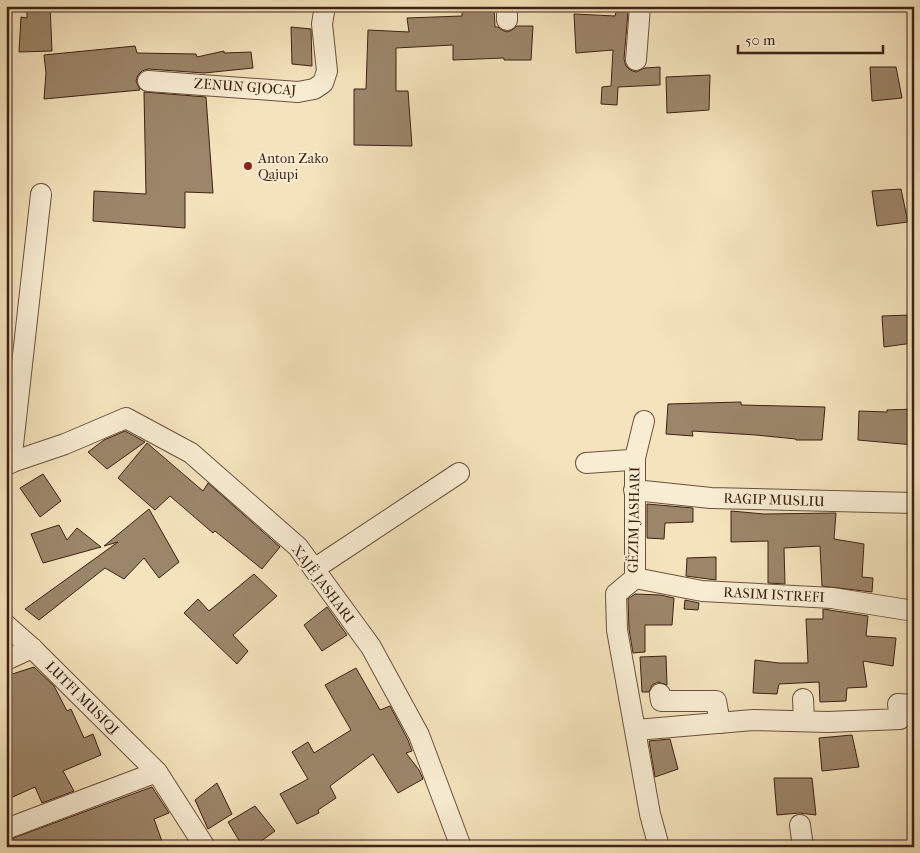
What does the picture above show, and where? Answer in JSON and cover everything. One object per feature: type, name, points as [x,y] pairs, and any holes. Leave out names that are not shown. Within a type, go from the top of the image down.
[{"type":"street","name":"ZENUN GJOCAJ","points":[[148,81],[298,92],[314,89],[323,83],[327,71],[322,24],[324,6]]},
{"type":"street","points":[[636,60],[640,6]]},
{"type":"street","points":[[8,463],[41,194]]},
{"type":"street","name":"XAJË JASHARI","points":[[8,463],[65,444],[126,418],[191,453],[298,547],[371,647],[419,735],[462,847]]},
{"type":"street","name":"GËZIM JASHARI","points":[[644,421],[635,458],[635,578],[616,594],[617,630],[650,814],[658,847]]},
{"type":"street","points":[[586,463],[635,458]]},
{"type":"street","points":[[314,569],[459,474]]},
{"type":"street","name":"RAGIP MUSLIU","points":[[634,490],[711,498],[914,503]]},
{"type":"street","name":"RASIM ISTREFI","points":[[635,578],[702,591],[832,598],[914,611]]},
{"type":"street","name":"LUTFI MUSIQI","points":[[6,625],[32,648],[157,772],[205,847]]},
{"type":"street","points":[[6,660],[32,648]]},
{"type":"street","points":[[660,694],[661,701],[716,701],[720,723]]},
{"type":"street","points":[[803,699],[804,721]]},
{"type":"street","points":[[636,730],[753,720],[900,719],[898,704],[914,705]]},
{"type":"street","points":[[6,829],[157,772]]},
{"type":"street","points":[[800,825],[803,847]]},
{"type":"building","points":[[27,6],[50,6],[52,51],[19,52],[21,17],[27,18]]},
{"type":"building","points":[[462,6],[494,6],[495,27],[507,32],[517,26],[533,26],[531,60],[504,60],[504,58],[453,60],[453,45],[396,48],[396,91],[408,91],[412,146],[354,145],[354,89],[366,89],[368,30],[409,32],[407,18],[462,16]]},
{"type":"building","points":[[616,12],[628,12],[624,59],[626,66],[636,72],[645,68],[660,67],[660,85],[618,87],[617,105],[601,104],[602,87],[611,86],[613,50],[576,53],[574,14],[615,16]]},
{"type":"building","points":[[291,27],[311,29],[312,66],[292,64]]},
{"type":"building","points":[[135,46],[137,53],[196,54],[197,57],[224,51],[224,53],[251,52],[253,68],[204,73],[148,69],[138,75],[136,81],[140,90],[44,99],[46,73],[44,55]]},
{"type":"building","points":[[870,67],[896,67],[902,98],[872,101]]},
{"type":"building","points":[[710,75],[709,110],[667,113],[666,77]]},
{"type":"building","points":[[144,92],[206,97],[213,193],[185,192],[185,228],[93,221],[94,191],[146,194]]},
{"type":"building","points":[[901,189],[908,222],[877,226],[872,191]]},
{"type":"building","points":[[910,315],[913,343],[884,347],[882,316]]},
{"type":"building","points":[[741,402],[741,405],[825,407],[822,440],[796,440],[756,435],[692,431],[693,436],[666,434],[668,404]]},
{"type":"building","points":[[914,409],[914,445],[858,440],[859,411],[887,412],[887,410]]},
{"type":"building","points":[[125,431],[145,442],[107,469],[88,452],[104,440]]},
{"type":"building","points":[[147,443],[203,491],[208,483],[280,547],[262,569],[215,531],[213,533],[170,496],[155,510],[118,478]]},
{"type":"building","points":[[43,474],[61,501],[40,517],[20,488]]},
{"type":"building","points":[[647,504],[693,508],[693,522],[665,523],[664,539],[647,538]]},
{"type":"building","points":[[149,509],[179,562],[159,578],[144,558],[124,579],[105,568],[39,620],[25,609],[118,542],[104,546]]},
{"type":"building","points":[[731,511],[764,514],[836,513],[834,539],[864,544],[862,577],[873,578],[872,592],[822,586],[820,546],[784,548],[785,584],[768,583],[768,541],[731,542]]},
{"type":"building","points":[[59,525],[67,540],[77,528],[101,547],[43,563],[31,534]]},
{"type":"building","points":[[716,557],[716,580],[686,576],[687,558]]},
{"type":"building","points":[[254,574],[277,596],[233,635],[248,651],[237,664],[184,613],[198,599],[209,611]]},
{"type":"building","points":[[635,594],[660,595],[674,598],[672,625],[645,625],[645,652],[633,653],[629,629],[628,599]]},
{"type":"building","points":[[685,600],[699,603],[698,610],[684,609]]},
{"type":"building","points":[[327,607],[347,635],[322,651],[304,625]]},
{"type":"building","points":[[823,609],[868,616],[866,636],[896,638],[893,666],[863,661],[867,687],[847,688],[846,701],[820,702],[819,682],[779,684],[777,694],[753,693],[755,660],[779,663],[808,663],[806,619],[823,619]]},
{"type":"building","points":[[666,656],[667,685],[658,682],[652,685],[649,692],[642,692],[640,657]]},
{"type":"building","points":[[34,667],[54,686],[67,711],[71,709],[84,738],[93,734],[101,755],[63,771],[74,791],[42,803],[35,787],[6,800],[6,676]]},
{"type":"building","points":[[356,668],[380,710],[390,706],[412,751],[406,753],[419,770],[423,779],[398,793],[373,754],[330,786],[336,798],[318,810],[319,813],[297,824],[280,794],[308,779],[292,752],[308,742],[314,753],[351,730],[325,685]]},
{"type":"building","points":[[852,735],[859,767],[822,771],[819,738]]},
{"type":"building","points":[[670,739],[678,769],[655,777],[649,741]]},
{"type":"building","points":[[774,778],[812,778],[816,815],[799,813],[777,815]]},
{"type":"building","points":[[217,783],[232,814],[208,829],[195,800]]},
{"type":"building","points":[[152,787],[169,813],[154,819],[164,847],[6,847],[6,841],[8,840]]},
{"type":"building","points":[[255,806],[275,831],[253,847],[243,847],[228,822]]},
{"type":"place","name":"Anton Zako Qajupi","points":[[248,166]]}]
